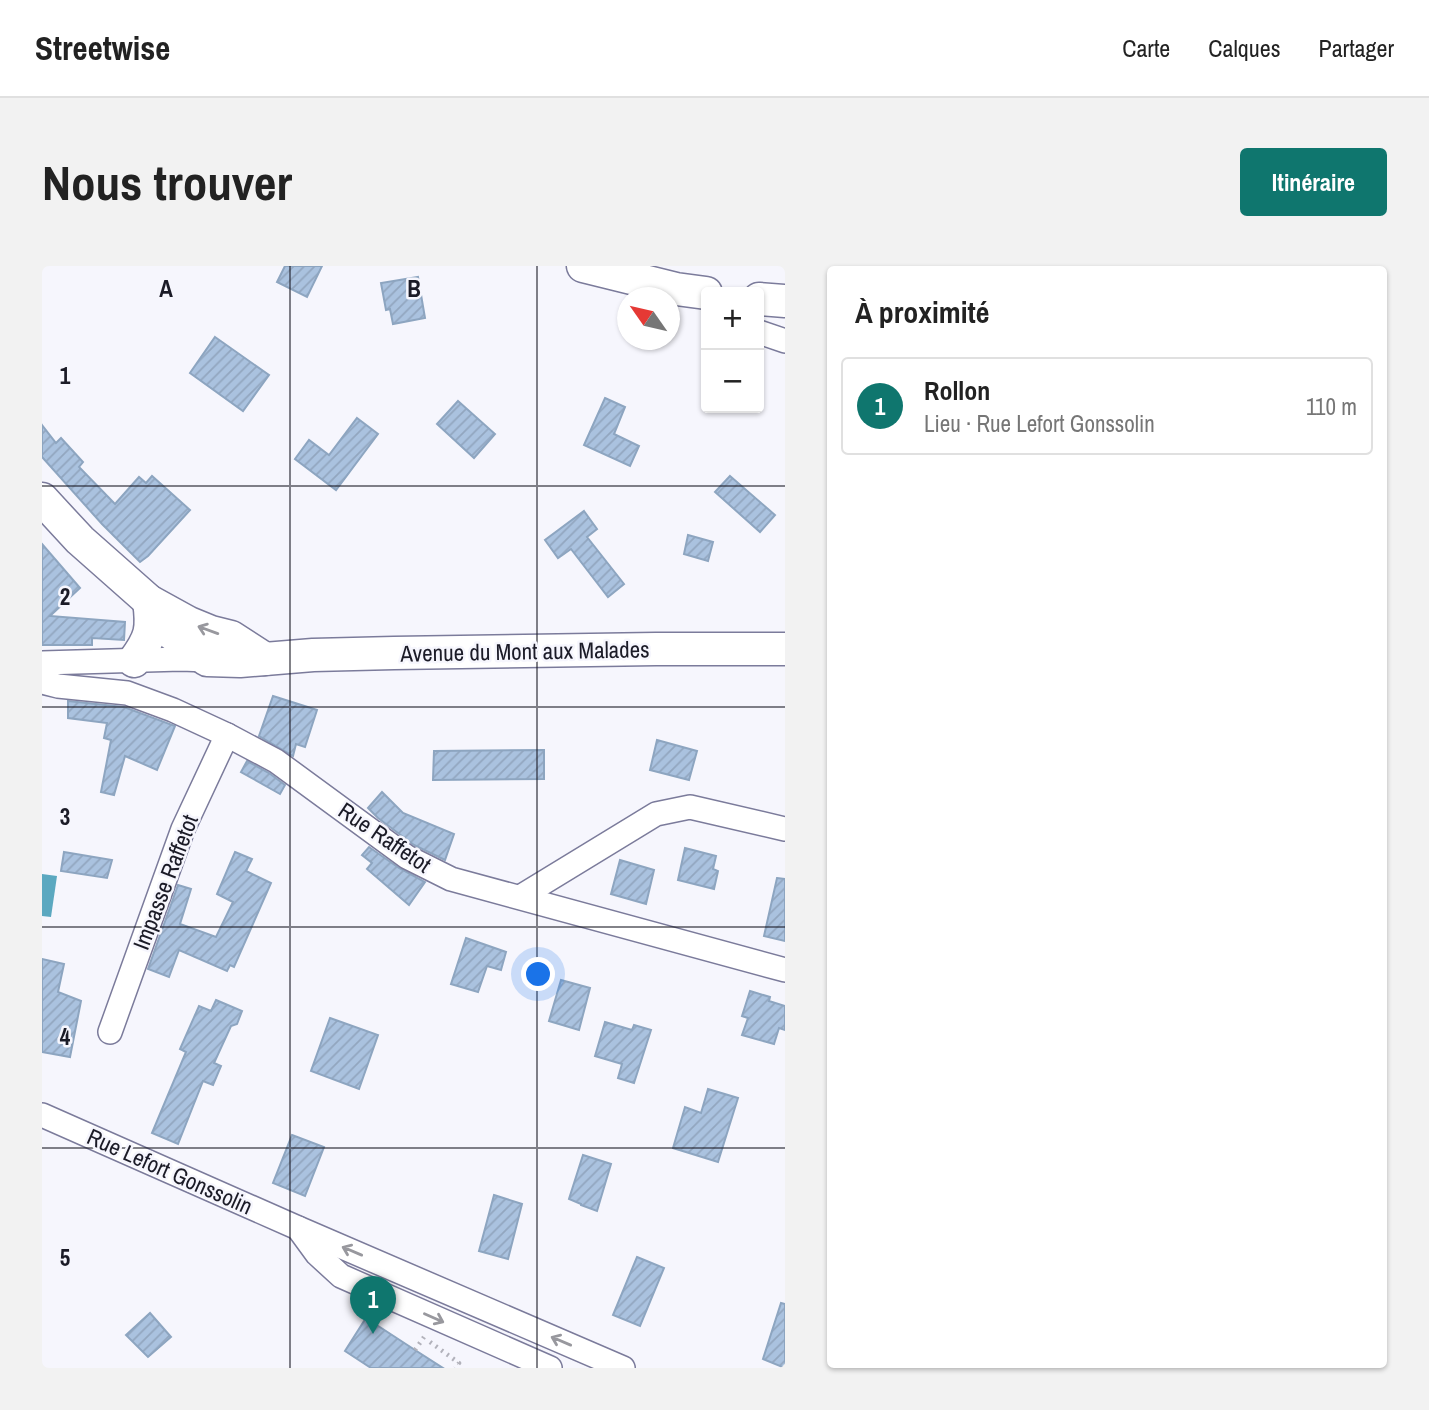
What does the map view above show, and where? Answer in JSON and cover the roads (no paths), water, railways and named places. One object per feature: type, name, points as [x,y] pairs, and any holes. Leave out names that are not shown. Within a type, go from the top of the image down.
[{"type":"street","points":[[583,266],[691,291]]},
{"type":"street","points":[[764,299],[785,301]]},
{"type":"street","points":[[764,334],[785,341]]},
{"type":"street","points":[[42,499],[150,610],[207,660]]},
{"type":"street","points":[[150,610],[231,637],[265,659]]},
{"type":"street","points":[[134,661],[151,632],[150,610]]},
{"type":"street","name":"Avenue du Mont aux Malades","points":[[207,660],[394,653],[785,649]]},
{"type":"street","points":[[42,663],[207,660]]},
{"type":"street","name":"Rue Raffetot","points":[[42,682],[127,694],[173,710],[227,735],[276,761],[407,857],[451,879],[785,970]]},
{"type":"street","name":"Impasse Raffetot","points":[[110,1032],[183,830],[227,735]]},
{"type":"street","points":[[520,897],[656,814],[690,807],[785,829]]},
{"type":"street","name":"Rue Lefort Gonssolin","points":[[42,1115],[624,1368]]},
{"type":"street","name":"Rue Lefort Gonssolin","points":[[298,1228],[317,1254],[341,1276],[550,1368]]},
{"type":"water","points":[[42,874],[57,876],[51,917],[42,916]]},
{"type":"place","name":"Rollon","points":[[373,1334]]}]
